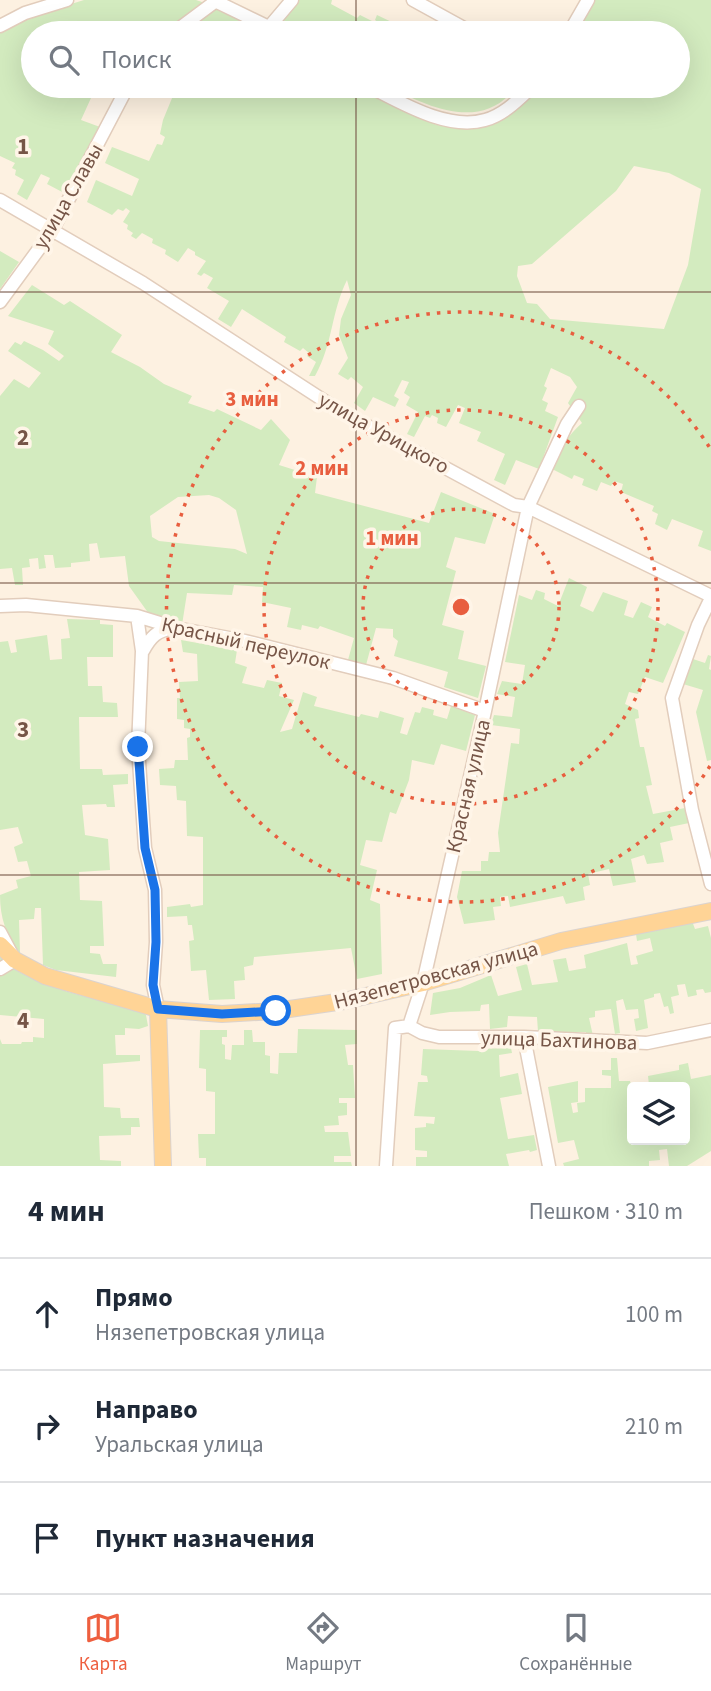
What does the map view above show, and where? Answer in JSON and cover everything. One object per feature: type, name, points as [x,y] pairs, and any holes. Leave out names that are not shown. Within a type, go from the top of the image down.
[{"type":"main road","name":"Нязепетровская улица","points":[[0,944],[15,960],[45,976],[158,1009],[222,1014],[276,1011],[344,1001],[423,983],[561,941],[711,911]]},
{"type":"main road","points":[[158,1009],[163,1166]]},
{"type":"street","points":[[0,26],[25,13],[67,0]]},
{"type":"street","points":[[281,21],[292,0]]},
{"type":"street","points":[[413,0],[451,21]]},
{"type":"street","points":[[576,21],[588,0]]},
{"type":"street","points":[[189,21],[215,1],[257,21]]},
{"type":"street","name":"улица Славы","points":[[0,302],[52,231],[122,98]]},
{"type":"street","points":[[394,98],[436,117],[463,122],[485,121],[507,110],[520,98]]},
{"type":"street","name":"улица Урицкого","points":[[0,200],[153,290],[340,411],[514,505],[528,507],[711,597]]},
{"type":"street","name":"Красная улица","points":[[386,1166],[395,1028],[409,1026],[423,983],[528,507],[567,424],[579,406]]},
{"type":"street","points":[[711,597],[672,698],[692,810],[711,884]]},
{"type":"street","name":"Красный переулок","points":[[0,606],[26,604],[137,616],[176,628],[245,641],[393,678],[485,711]]},
{"type":"street","points":[[137,616],[142,651],[138,747],[145,848],[155,890],[153,985],[158,1009]]},
{"type":"street","points":[[142,651],[150,638],[160,631],[176,628]]},
{"type":"street","points":[[0,932],[15,960],[0,969]]},
{"type":"street","name":"улица Бахтинова","points":[[409,1026],[439,1037],[524,1037],[647,1043],[711,1030]]},
{"type":"street","points":[[524,1037],[549,1166]]},
{"type":"green space","points":[[84,0],[196,0],[205,3],[181,21],[21,21],[21,98],[91,98],[81,120],[100,127],[66,194],[47,184],[50,178],[41,174],[27,200],[17,194],[24,180],[15,175],[16,170],[12,168],[15,163],[0,156],[0,31],[23,19]]},
{"type":"green space","points":[[298,0],[332,0],[331,4],[357,18],[360,15],[372,21],[284,21]]},
{"type":"green space","points":[[595,0],[711,0],[711,551],[698,546],[703,531],[672,519],[667,530],[655,524],[658,514],[652,511],[654,506],[621,492],[623,484],[614,481],[611,486],[601,482],[597,491],[582,485],[584,479],[574,475],[572,479],[552,469],[564,444],[582,423],[568,403],[577,387],[570,377],[551,368],[542,400],[548,403],[545,411],[558,417],[539,469],[516,460],[505,485],[494,480],[505,454],[477,441],[481,432],[459,423],[465,408],[458,405],[446,427],[437,423],[438,418],[425,416],[414,437],[407,434],[418,412],[406,405],[410,397],[404,393],[409,382],[402,380],[394,396],[399,399],[395,407],[373,397],[365,411],[354,403],[363,387],[351,377],[348,380],[338,374],[348,358],[339,335],[341,319],[351,295],[347,280],[321,364],[315,376],[309,376],[316,362],[307,356],[309,353],[303,348],[300,351],[284,342],[286,337],[242,309],[231,327],[218,319],[229,301],[207,288],[213,278],[204,273],[201,276],[197,274],[206,261],[195,255],[195,252],[188,248],[178,262],[165,254],[166,250],[152,243],[153,239],[142,233],[136,239],[131,236],[133,233],[123,222],[130,211],[126,208],[123,211],[118,209],[112,215],[87,202],[96,180],[132,196],[139,179],[105,163],[112,147],[149,161],[157,144],[162,145],[165,137],[160,134],[172,98],[379,98],[437,125],[466,129],[489,126],[507,116],[527,98],[690,98],[690,21],[583,21]],"holes":[[[634,166],[669,173],[701,189],[688,265],[664,329],[550,319],[537,304],[527,303],[517,276],[518,266],[532,264],[616,191]]]},
{"type":"green space","points":[[214,6],[245,21],[197,21]]},
{"type":"green space","points":[[377,15],[390,21],[376,21]]},
{"type":"green space","points":[[413,98],[505,98],[488,109],[472,112],[455,112]]},
{"type":"green space","points":[[0,251],[19,262],[0,289]]},
{"type":"green space","points":[[32,285],[64,305],[70,301],[122,335],[111,352],[140,367],[164,384],[192,396],[188,403],[214,412],[217,409],[261,430],[271,419],[290,440],[279,465],[317,477],[315,493],[429,523],[441,492],[495,514],[485,544],[455,537],[446,567],[456,571],[442,625],[464,631],[458,659],[486,666],[478,698],[444,687],[448,672],[394,656],[398,641],[393,637],[393,629],[376,628],[366,665],[348,660],[354,638],[320,626],[318,629],[302,625],[301,630],[287,627],[291,608],[262,602],[263,587],[234,585],[232,595],[187,593],[182,625],[149,614],[129,586],[125,556],[100,558],[97,543],[89,544],[90,561],[71,563],[71,567],[55,568],[53,555],[44,555],[46,568],[39,569],[38,558],[29,559],[30,567],[22,568],[23,585],[15,585],[12,568],[0,569],[0,396],[14,379],[29,388],[41,373],[8,351],[15,342],[21,345],[24,341],[59,361],[64,356],[48,344],[54,331],[8,316]],"holes":[[[209,495],[219,498],[236,510],[247,554],[235,549],[159,541],[152,537],[150,516],[178,497]]]},
{"type":"green space","points":[[569,578],[587,587],[580,606],[593,612],[603,592],[628,601],[624,615],[633,618],[641,602],[652,607],[648,617],[685,632],[663,683],[645,677],[638,694],[629,692],[625,704],[638,710],[639,718],[635,719],[640,747],[644,747],[652,785],[646,786],[653,814],[685,808],[689,823],[670,827],[673,840],[660,843],[664,862],[647,864],[644,855],[631,859],[636,882],[613,886],[609,869],[588,874],[590,885],[583,887],[585,900],[566,904],[563,896],[510,907],[508,896],[500,897],[501,906],[493,907],[495,920],[464,924],[457,897],[462,871],[481,871],[481,861],[488,861],[489,852],[500,852],[498,833],[511,743],[519,744],[520,729],[491,725],[494,715],[512,717],[515,697],[497,694],[502,681],[522,684],[525,665],[505,662],[519,595],[532,600],[536,590],[545,593],[544,599],[558,606]]},
{"type":"green space","points":[[67,619],[100,620],[100,624],[113,625],[113,657],[87,657],[88,686],[102,686],[103,702],[117,703],[118,717],[79,717],[80,769],[102,769],[103,775],[128,774],[128,784],[113,785],[115,807],[107,807],[106,804],[82,805],[85,835],[108,839],[110,870],[79,872],[80,900],[102,901],[104,946],[90,946],[90,953],[100,954],[103,964],[117,964],[116,977],[56,970],[43,965],[41,908],[35,908],[34,919],[19,920],[20,953],[11,940],[1,911],[0,895],[18,888],[16,880],[31,876],[27,861],[18,862],[14,847],[23,843],[18,827],[0,830],[0,642],[8,641],[11,653],[17,652],[15,640],[47,635],[50,660],[62,659],[61,639],[70,638]]},
{"type":"green space","points":[[181,640],[237,650],[235,663],[247,667],[242,683],[264,688],[267,680],[282,683],[279,696],[294,700],[280,732],[292,729],[303,692],[317,697],[314,706],[359,717],[361,714],[378,718],[380,711],[404,718],[400,733],[407,735],[415,712],[420,713],[422,707],[434,710],[433,715],[447,719],[451,706],[475,715],[466,751],[441,744],[434,765],[412,760],[409,780],[396,814],[390,812],[382,842],[366,840],[360,865],[377,870],[370,900],[380,904],[382,974],[357,979],[351,948],[254,957],[253,965],[244,967],[245,980],[234,981],[235,999],[209,1000],[206,970],[191,971],[189,941],[194,940],[192,925],[188,925],[187,916],[167,917],[167,907],[203,905],[203,837],[187,836],[186,801],[177,800],[176,786],[160,785],[159,769],[174,768],[175,760],[188,760],[187,738],[190,737],[190,729],[184,728],[184,720],[177,719],[177,698],[180,698],[179,682],[198,681],[197,654],[183,652]]},
{"type":"green space","points":[[708,655],[711,656],[711,760],[707,761],[696,712],[703,690],[683,684],[690,658],[705,663]]},
{"type":"green space","points":[[692,921],[695,929],[708,926],[711,938],[711,992],[696,990],[697,995],[688,997],[685,984],[677,985],[679,995],[671,997],[674,1013],[670,1014],[668,1006],[664,1007],[660,993],[654,994],[654,997],[644,1000],[648,1028],[636,1031],[634,1019],[639,1018],[638,1009],[626,1010],[623,999],[616,1001],[620,1033],[615,1034],[611,1009],[595,1011],[595,1017],[589,1018],[593,1036],[587,1037],[586,1032],[538,1032],[537,1017],[508,1016],[507,1027],[490,1029],[489,1004],[481,1005],[480,1011],[430,1015],[433,993],[460,988],[491,975],[498,996],[522,990],[516,967],[527,964],[532,985],[558,982],[553,960],[566,958],[569,971],[586,968],[584,955],[627,943],[631,965],[638,964],[636,956],[653,951],[650,938],[637,941],[636,934]]},
{"type":"green space","points":[[0,957],[28,977],[87,997],[142,1011],[146,1015],[148,1026],[139,1029],[125,1028],[125,1035],[115,1035],[116,1055],[140,1055],[140,1061],[103,1064],[104,1107],[120,1108],[121,1118],[139,1118],[140,1127],[131,1127],[131,1135],[99,1136],[100,1160],[121,1161],[121,1166],[0,1166],[0,1039],[2,1044],[21,1044],[33,1042],[33,1037],[44,1038],[44,1019],[0,1015]]},
{"type":"green space","points":[[298,1029],[357,1030],[357,1044],[345,1045],[348,1065],[353,1065],[355,1098],[339,1098],[339,1103],[347,1103],[347,1115],[338,1116],[339,1125],[324,1126],[325,1132],[348,1132],[351,1156],[334,1156],[334,1162],[351,1162],[352,1166],[206,1166],[206,1158],[199,1158],[198,1134],[215,1134],[215,1092],[206,1091],[206,1069],[199,1068],[200,1030],[227,1030],[227,1037],[222,1037],[222,1044],[225,1045],[225,1059],[231,1060],[232,1045],[244,1045],[244,1030],[252,1030],[253,1042],[265,1042],[265,1055],[270,1056],[270,1073],[278,1074],[279,1053],[297,1053]]},
{"type":"green space","points":[[511,1048],[512,1053],[499,1055],[500,1077],[518,1073],[522,1094],[500,1098],[508,1139],[534,1135],[537,1150],[506,1154],[509,1166],[416,1166],[416,1157],[427,1157],[427,1151],[415,1150],[415,1128],[426,1127],[426,1123],[434,1124],[435,1117],[414,1116],[418,1082],[428,1082],[427,1076],[421,1075],[423,1049],[479,1051]]},
{"type":"green space","points":[[611,1058],[617,1058],[619,1081],[630,1082],[627,1082],[627,1145],[690,1145],[690,1082],[649,1082],[648,1076],[679,1070],[679,1065],[688,1063],[691,1079],[711,1075],[711,1151],[687,1166],[669,1166],[667,1149],[659,1150],[660,1160],[649,1161],[649,1166],[564,1166],[563,1163],[579,1159],[574,1140],[558,1143],[548,1087],[578,1081],[578,1102],[571,1103],[573,1113],[578,1112],[577,1103],[585,1102],[585,1088],[611,1088],[611,1076],[602,1075],[602,1070],[611,1070]]},
{"type":"route","points":[[138,747],[145,848],[155,890],[153,985],[158,1009],[222,1014],[276,1011]]}]
